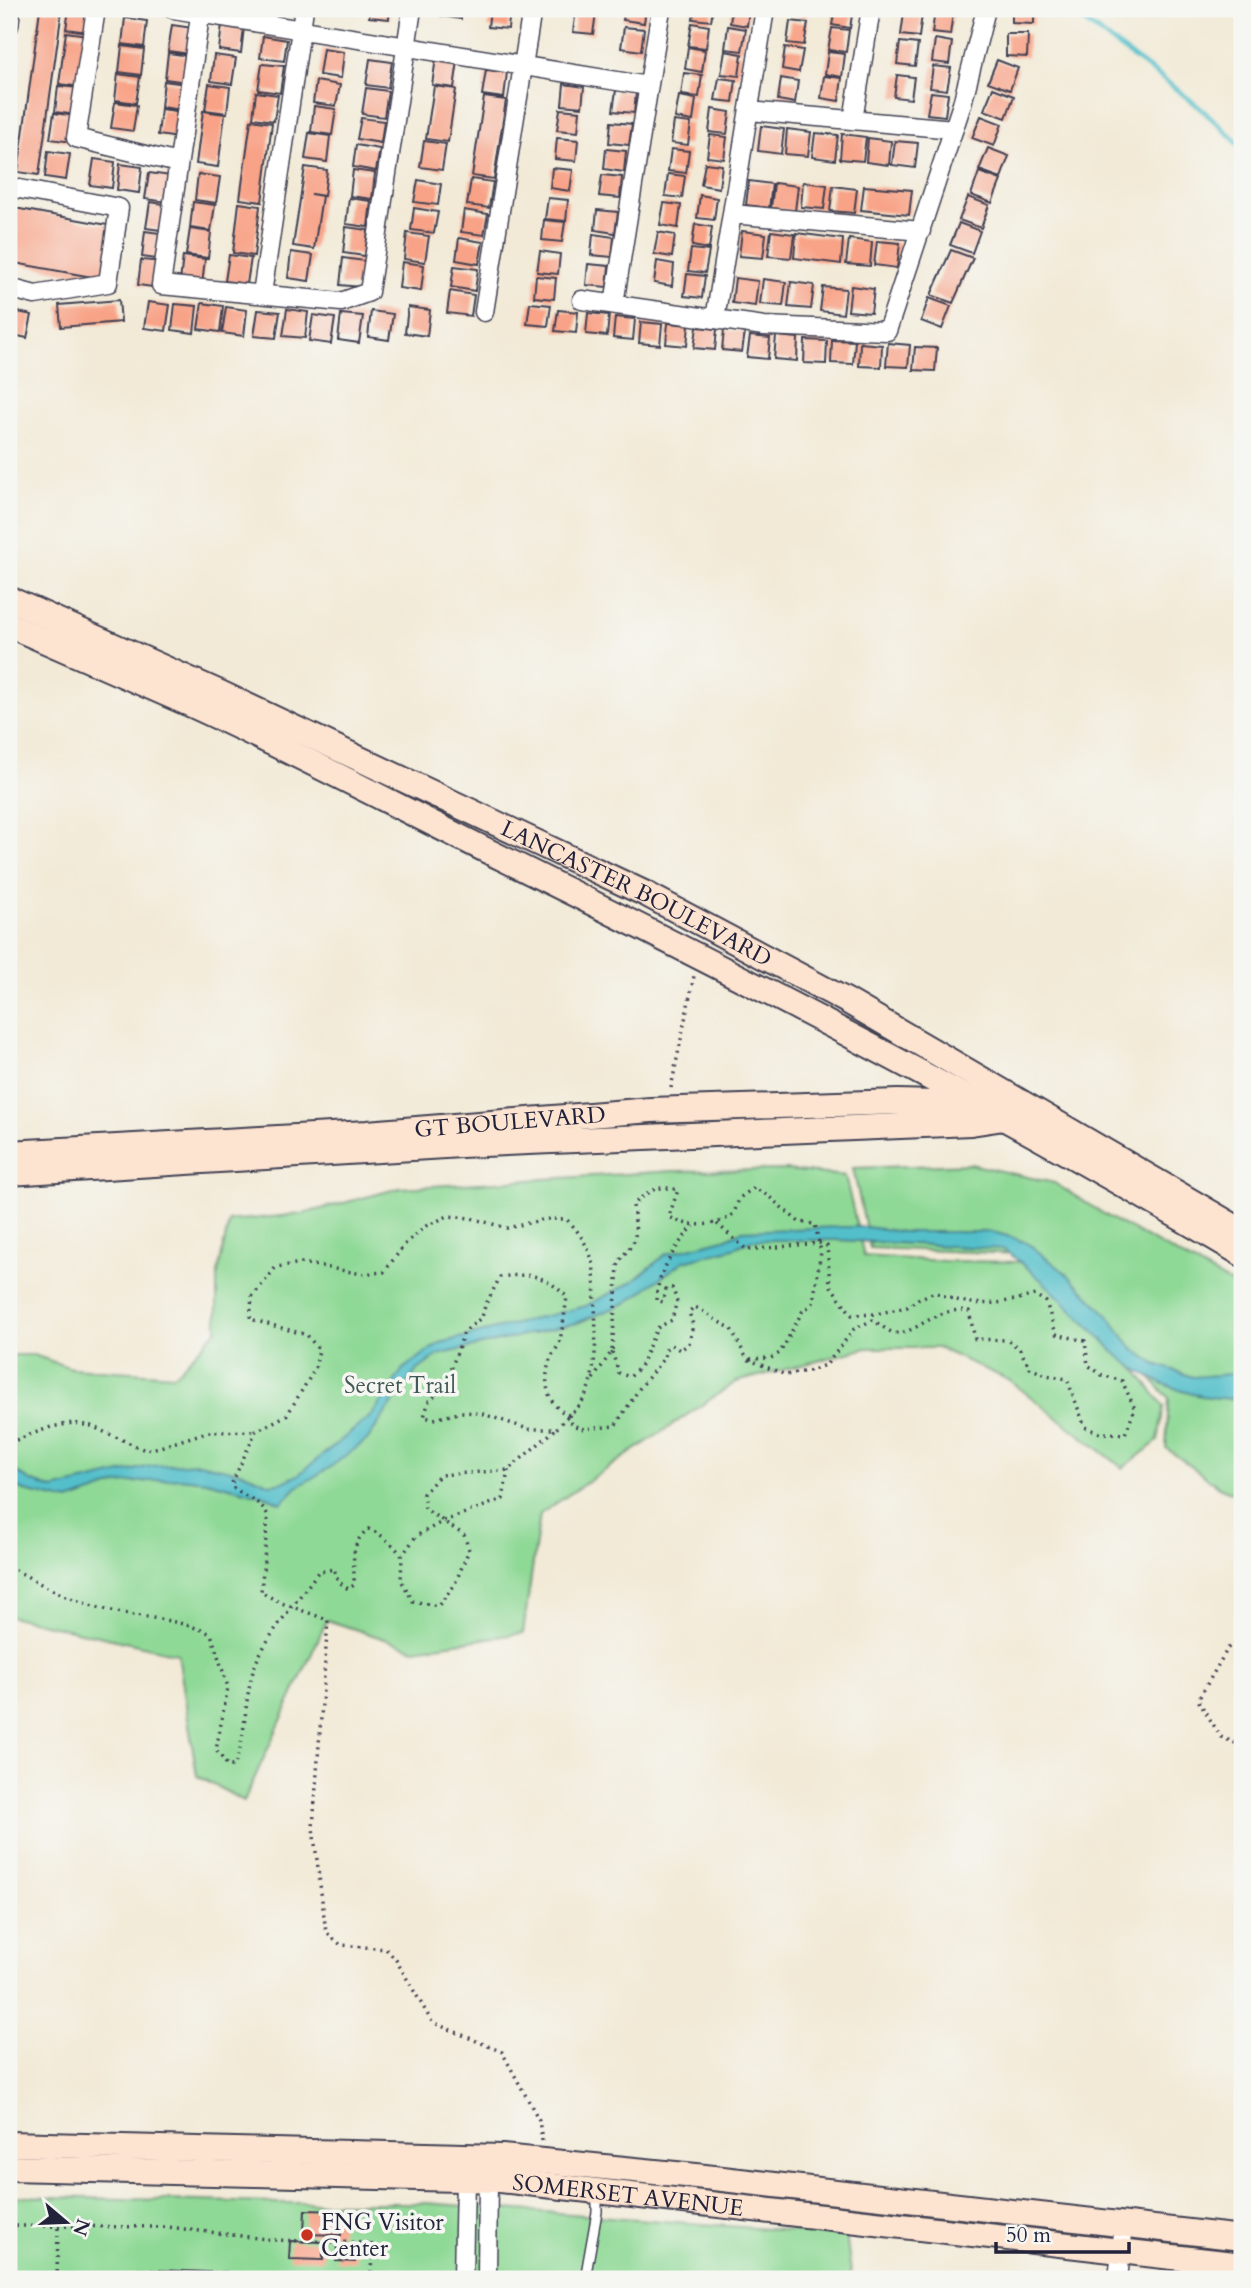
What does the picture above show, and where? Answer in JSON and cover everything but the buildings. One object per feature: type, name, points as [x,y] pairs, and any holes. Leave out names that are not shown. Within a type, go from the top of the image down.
[{"type":"street","points":[[9,26],[11,9]]},
{"type":"street","points":[[96,9],[76,138],[178,163]]},
{"type":"street","points":[[173,9],[201,11],[301,30],[649,86]]},
{"type":"street","points":[[262,294],[304,9]]},
{"type":"street","points":[[201,11],[161,285],[341,302],[369,292],[412,9]]},
{"type":"street","points":[[484,312],[532,9]]},
{"type":"street","points":[[614,304],[661,9]]},
{"type":"street","points":[[715,319],[765,9]]},
{"type":"street","points":[[853,120],[871,9]]},
{"type":"street","points":[[582,300],[764,326],[887,331],[954,129],[986,9]]},
{"type":"street","points":[[749,111],[954,129]]},
{"type":"street","points":[[9,187],[119,208],[108,283],[35,295],[9,288]]},
{"type":"street","points":[[732,214],[921,231]]},
{"type":"street","name":"LANCASTER BOULEVARD","points":[[9,599],[220,693],[646,894],[847,1001],[1017,1108],[1133,1189],[1242,1254]]},
{"type":"street","name":"LANCASTER BOULEVARD","points":[[9,625],[196,708],[680,946],[888,1055],[976,1105],[1017,1108],[1242,1231]]},
{"type":"street","name":"GT BOULEVARD","points":[[9,1153],[367,1133],[651,1110],[898,1102],[976,1105]]},
{"type":"street","name":"GT BOULEVARD","points":[[9,1173],[461,1145],[971,1122],[1017,1108]]},
{"type":"street","name":"SOMERSET AVENUE","points":[[9,2144],[388,2153],[544,2160],[597,2178],[1242,2265]]},
{"type":"street","name":"SOMERSET AVENUE","points":[[9,2168],[476,2179],[597,2178],[1124,2224],[1242,2238]]},
{"type":"street","points":[[463,2279],[476,2179]]},
{"type":"street","points":[[476,2179],[487,2279]]},
{"type":"street","points":[[1118,2279],[1124,2224]]},
{"type":"lane","points":[[585,2279],[597,2212],[597,2178]]},
{"type":"lane","points":[[132,2279],[132,2274],[255,2279]]},
{"type":"path","points":[[651,1110],[665,1101],[674,1079],[692,985],[693,968],[680,946]]},
{"type":"path","points":[[694,1226],[681,1238],[656,1290],[656,1300],[663,1302],[666,1289],[672,1288],[677,1300],[672,1320],[657,1328],[640,1367],[630,1377],[619,1373],[611,1351],[614,1311],[618,1266],[623,1254],[633,1244],[636,1230],[633,1205],[646,1193],[665,1186],[678,1190],[669,1216],[676,1223],[694,1226],[715,1222],[733,1213],[739,1199],[754,1188],[767,1195],[799,1222],[815,1224],[821,1252],[813,1303],[802,1312],[780,1353],[771,1358],[747,1359]]},
{"type":"path","points":[[9,1440],[72,1423],[91,1426],[145,1450],[207,1432],[256,1431],[287,1415],[315,1369],[318,1350],[307,1335],[250,1319],[252,1297],[276,1267],[302,1263],[362,1274],[384,1272],[406,1243],[426,1227],[448,1216],[471,1218],[507,1228],[546,1219],[566,1219],[575,1228],[590,1254],[595,1301],[594,1365],[590,1382]]},
{"type":"path","points":[[569,1415],[572,1425],[584,1429],[615,1426],[639,1389],[664,1358],[666,1349],[671,1345],[680,1350],[689,1344],[693,1325],[689,1312],[694,1307],[710,1315],[717,1323],[730,1327],[747,1359],[786,1375],[813,1370],[827,1364],[854,1329],[873,1320],[891,1332],[907,1332],[924,1320],[955,1309],[969,1311],[975,1339],[1007,1340],[1019,1348],[1030,1368],[1046,1375],[1067,1379],[1085,1427],[1100,1433],[1125,1434],[1135,1409],[1122,1381],[1102,1375],[1088,1365],[1086,1340],[1056,1334],[1046,1302],[1035,1295],[1011,1301],[974,1304],[957,1302],[935,1292],[918,1298],[907,1307],[876,1314],[852,1315],[830,1285],[827,1246],[818,1241],[747,1251],[715,1222]]},
{"type":"path","points":[[556,1429],[528,1429],[480,1413],[463,1412],[433,1419],[424,1417],[429,1401],[446,1384],[460,1339],[464,1332],[482,1317],[499,1277],[525,1274],[551,1282],[567,1297],[560,1344],[551,1358],[547,1380],[550,1398],[557,1410],[569,1415]]},
{"type":"path","points":[[508,1469],[503,1499],[444,1521],[416,1536],[402,1556],[401,1580],[413,1601],[438,1606],[454,1586],[469,1550],[464,1535],[444,1521],[425,1509],[422,1494],[440,1475],[508,1469],[578,1409],[590,1382],[611,1351]]},
{"type":"path","points":[[256,1431],[231,1485],[243,1496],[265,1507],[268,1516],[261,1592],[267,1597],[328,1620],[313,1828],[326,1932],[341,1945],[386,1949],[396,1960],[432,2022],[502,2052],[539,2120],[544,2160]]},
{"type":"path","points":[[9,1566],[57,1594],[110,1611],[190,1624],[211,1634],[228,1687],[216,1750],[228,1766],[234,1766],[240,1752],[245,1709],[258,1657],[317,1572],[334,1569],[338,1581],[348,1588],[354,1585],[353,1556],[359,1537],[368,1529],[377,1532],[402,1556]]},
{"type":"path","points":[[1242,1641],[1228,1648],[1198,1700],[1221,1737],[1242,1746]]},
{"type":"path","points":[[9,2226],[168,2227],[274,2239],[372,2243],[371,2279]]},
{"type":"path","points":[[57,2279],[58,2226]]},
{"type":"green space","points":[[970,1164],[1054,1183],[1112,1219],[1242,1289],[1242,1496],[1221,1488],[1166,1448],[1169,1398],[1093,1317],[1021,1254],[870,1248],[853,1168]]},
{"type":"green space","name":"Secret Trail","points":[[786,1170],[845,1176],[864,1256],[1026,1262],[1065,1295],[1136,1370],[1164,1406],[1158,1441],[1123,1468],[1009,1380],[938,1348],[867,1348],[736,1382],[540,1514],[523,1633],[415,1649],[327,1620],[244,1801],[197,1776],[178,1654],[9,1616],[9,1355],[34,1355],[71,1368],[174,1375],[217,1330],[217,1277],[229,1221],[302,1214],[400,1188],[673,1171]]},
{"type":"green space","points":[[9,2196],[277,2203],[426,2203],[846,2235],[852,2279],[9,2279]]},
{"type":"water","points":[[866,1227],[903,1232],[993,1232],[1027,1243],[1067,1274],[1105,1312],[1132,1347],[1155,1364],[1193,1377],[1242,1373],[1242,1398],[1226,1399],[1194,1394],[1149,1377],[1117,1355],[1042,1281],[1003,1249],[837,1240],[752,1240],[734,1248],[684,1261],[626,1303],[577,1323],[438,1355],[417,1371],[405,1385],[367,1440],[297,1487],[281,1503],[265,1496],[206,1481],[180,1478],[118,1484],[69,1501],[24,1491],[9,1484],[9,1467],[31,1481],[53,1489],[151,1466],[199,1463],[244,1473],[271,1484],[283,1482],[298,1475],[372,1415],[403,1369],[440,1343],[586,1306],[632,1282],[666,1254],[724,1239],[742,1231]]},
{"type":"waterway","points":[[1075,9],[1074,13],[1203,111],[1242,148]]},
{"type":"place","name":"FNG Visitor Center","points":[[307,2235]]}]
